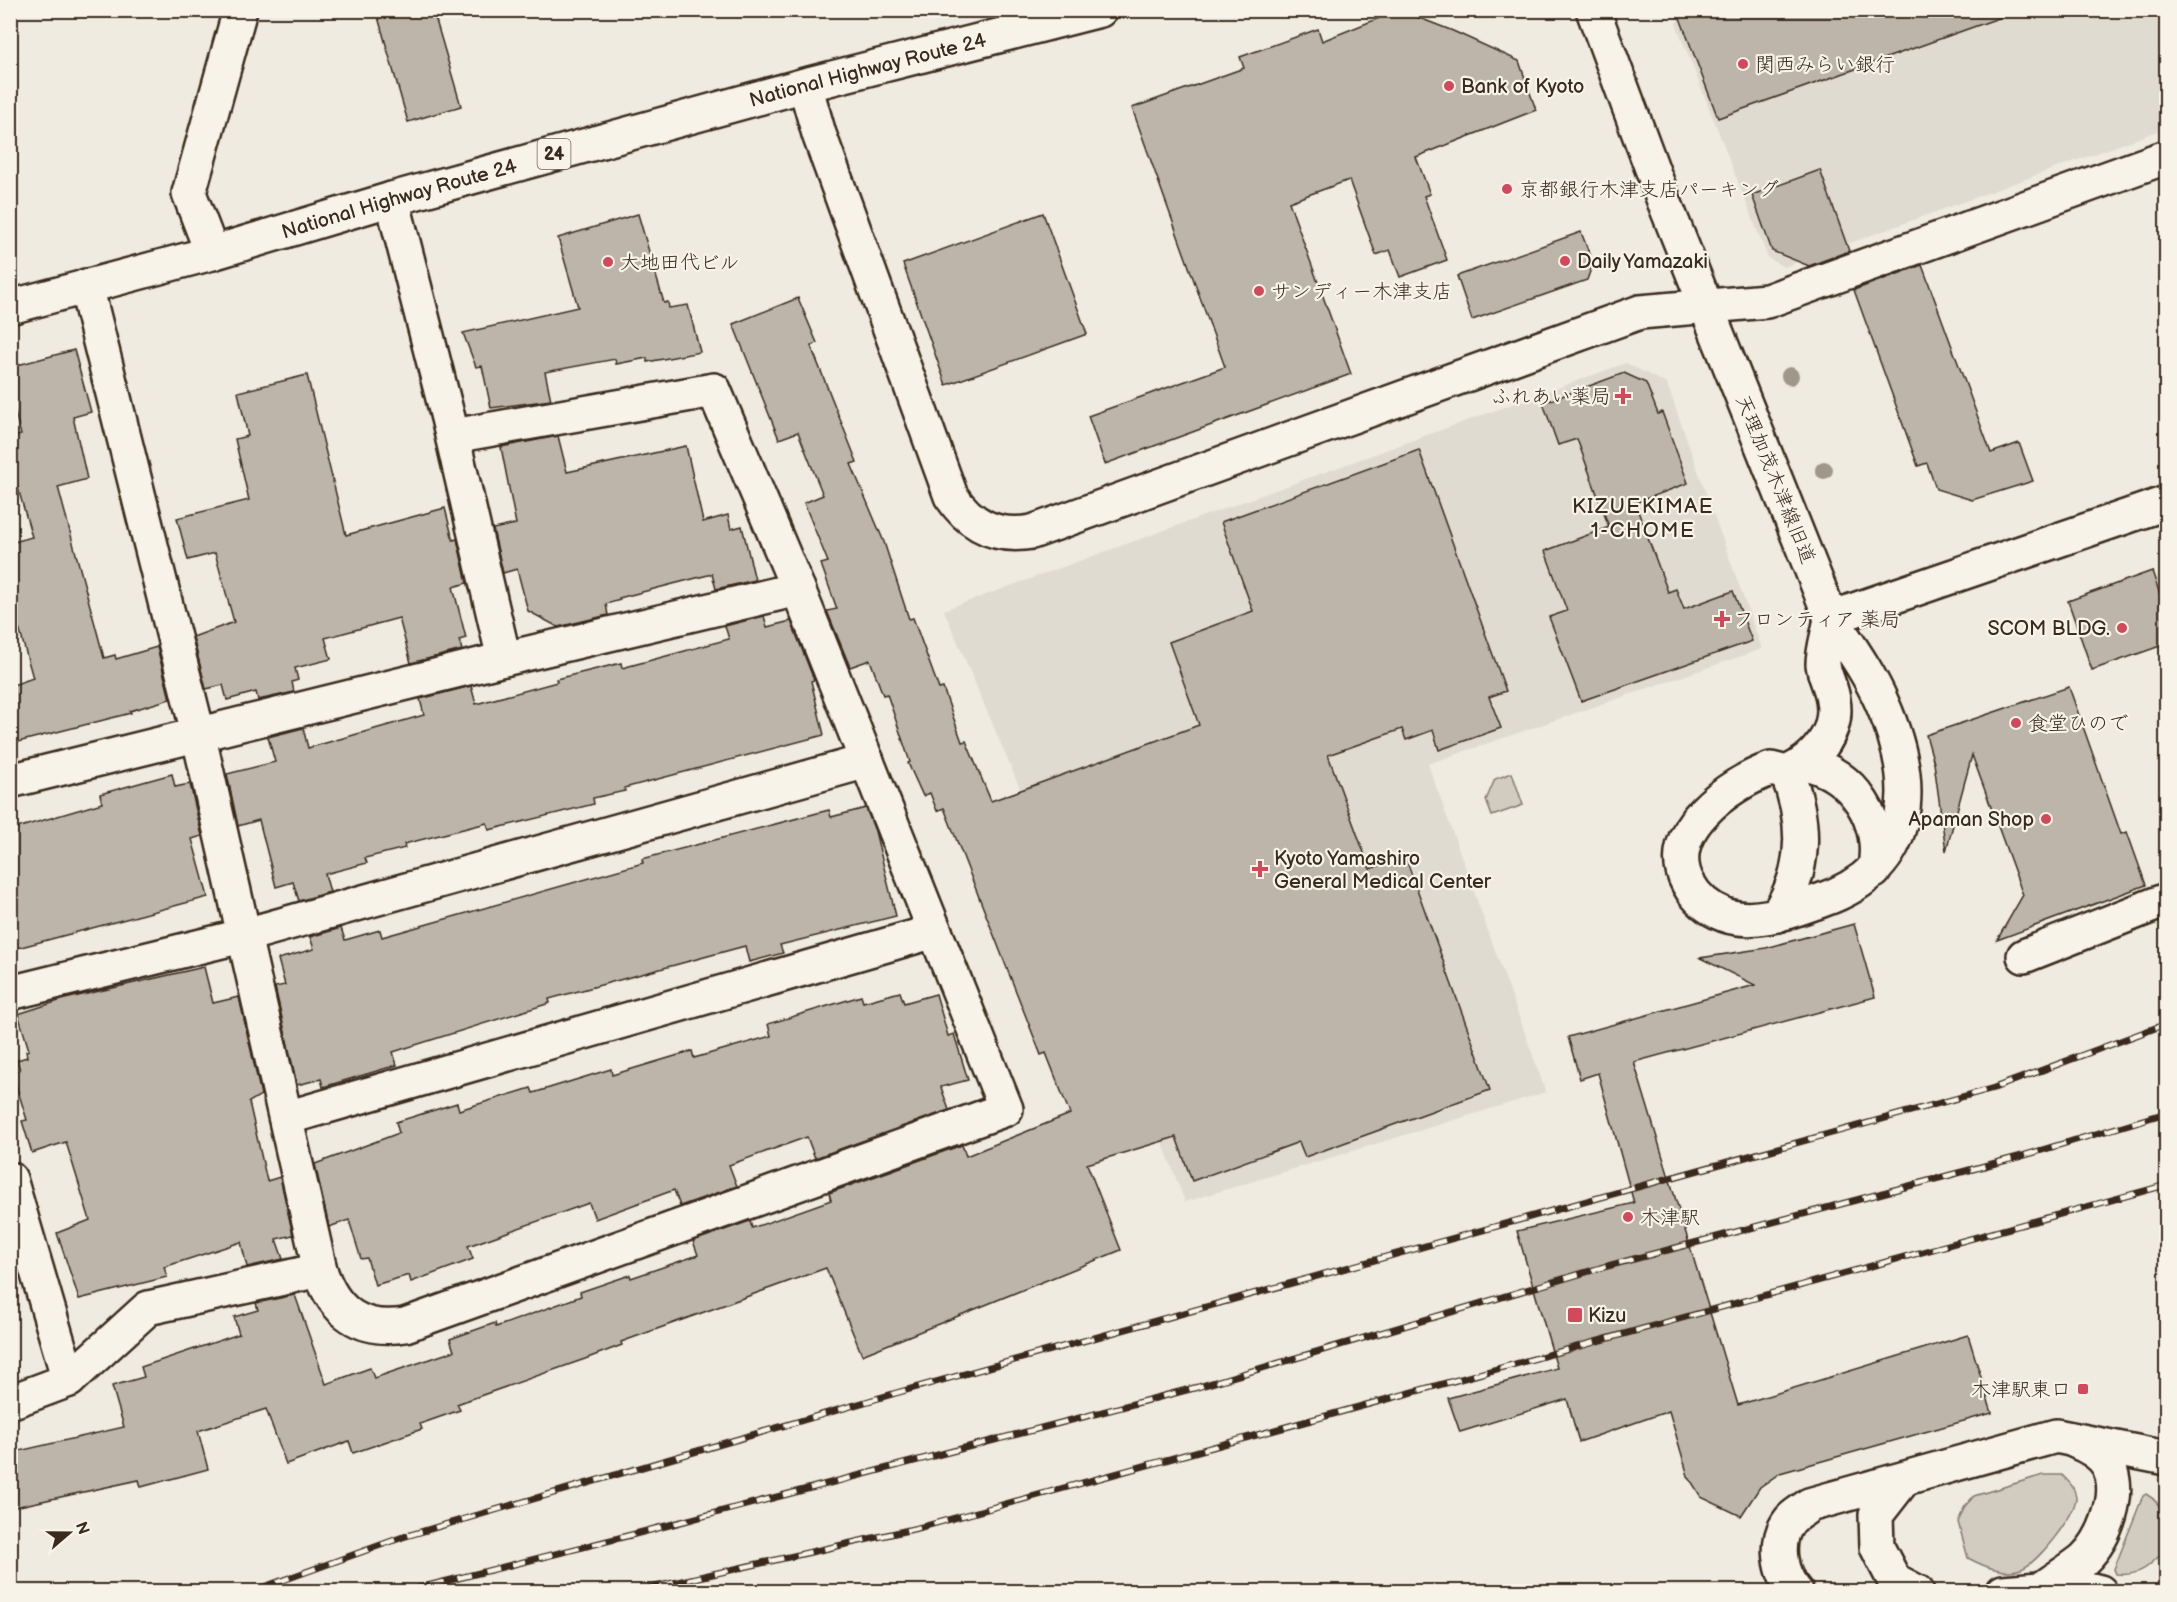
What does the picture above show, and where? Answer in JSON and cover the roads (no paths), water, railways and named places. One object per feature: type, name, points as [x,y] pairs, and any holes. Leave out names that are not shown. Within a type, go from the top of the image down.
[{"type":"main road","points":[[212,254],[189,193],[240,10]]},
{"type":"main road","name":"National Highway Route 24","points":[[10,307],[212,254],[392,199],[805,85],[1100,10]]},
{"type":"main road","name":"天理加茂木津線旧道","points":[[1593,10],[1664,201],[1831,618],[1882,702],[1904,770],[1903,819],[1892,846],[1874,871]]},
{"type":"main road","points":[[805,85],[822,144],[951,496],[971,520],[1000,533],[1032,532],[1640,312],[1767,301],[2166,157]]},
{"type":"main road","points":[[392,199],[453,436],[504,658]]},
{"type":"main road","points":[[86,286],[198,733],[242,936],[320,1270],[327,1290],[339,1308],[357,1320],[373,1326],[405,1325],[1006,1109],[798,589],[714,390],[453,436]]},
{"type":"main road","points":[[1795,768],[1817,753],[1827,739],[1833,722],[1834,702],[1823,664],[1831,618],[2166,503]]},
{"type":"main road","points":[[10,781],[504,658],[798,589]]},
{"type":"main road","points":[[10,993],[242,936],[867,761]]},
{"type":"main road","points":[[1820,766],[1834,774],[1864,807],[1876,838],[1874,871],[1840,894],[1777,915],[1746,918],[1726,915],[1712,908],[1693,891],[1686,879],[1682,852],[1686,838],[1695,822],[1738,785],[1771,769],[1795,768],[1820,766]]},
{"type":"main road","points":[[1777,915],[1791,891],[1802,843],[1795,768]]},
{"type":"main road","points":[[2024,956],[2166,900]]},
{"type":"main road","points":[[285,1118],[935,931]]},
{"type":"main road","points":[[10,1179],[69,1380]]},
{"type":"main road","points":[[10,1402],[69,1380],[148,1308],[320,1270]]},
{"type":"main road","points":[[2046,1586],[2085,1557],[2106,1526],[2113,1499],[2108,1465],[2093,1449],[2065,1436]]},
{"type":"main road","points":[[1796,1592],[1784,1572],[1780,1554],[1783,1534],[1790,1520],[1809,1505],[2010,1448],[2065,1436],[2166,1458]]},
{"type":"main road","points":[[1904,1479],[1876,1515],[1877,1547],[1894,1580],[1917,1592]]},
{"type":"main road","points":[[2003,1592],[2046,1586],[2076,1586],[2100,1592]]},
{"type":"railway","points":[[250,1592],[403,1537],[896,1393],[1994,1088],[2166,1024]]},
{"type":"railway","points":[[403,1592],[1198,1387],[1600,1268],[2022,1156],[2166,1113]]},
{"type":"railway","points":[[633,1592],[922,1527],[2166,1185]]},
{"type":"place","name":"関西みらい銀行","points":[[1743,64]]},
{"type":"place","name":"Bank of Kyoto","points":[[1449,86]]},
{"type":"place","name":"京都銀行木津支店パーキング","points":[[1507,189]]},
{"type":"place","name":"Daily Yamazaki","points":[[1565,261]]},
{"type":"place","name":"大地田代ビル","points":[[608,262]]},
{"type":"place","name":"サンディー木津支店","points":[[1259,291]]},
{"type":"place","name":"ふれあい薬局","points":[[1623,396]]},
{"type":"place","name":"フロンティア 薬局","points":[[1722,619]]},
{"type":"place","name":"SCOM BLDG.","points":[[2122,628]]},
{"type":"place","name":"食堂ひので","points":[[2016,723]]},
{"type":"place","name":"Apaman Shop","points":[[2046,819]]},
{"type":"place","name":"Kyoto Yamashiro General Medical Center","points":[[1260,869]]},
{"type":"place","name":"木津駅","points":[[1628,1217]]},
{"type":"place","name":"Kizu","points":[[1575,1315]]},
{"type":"place","name":"木津駅東口","points":[[2083,1389]]},
{"type":"district","name":"KIZUEKIMAE 1-CHOME","points":[[1643,518]]}]
